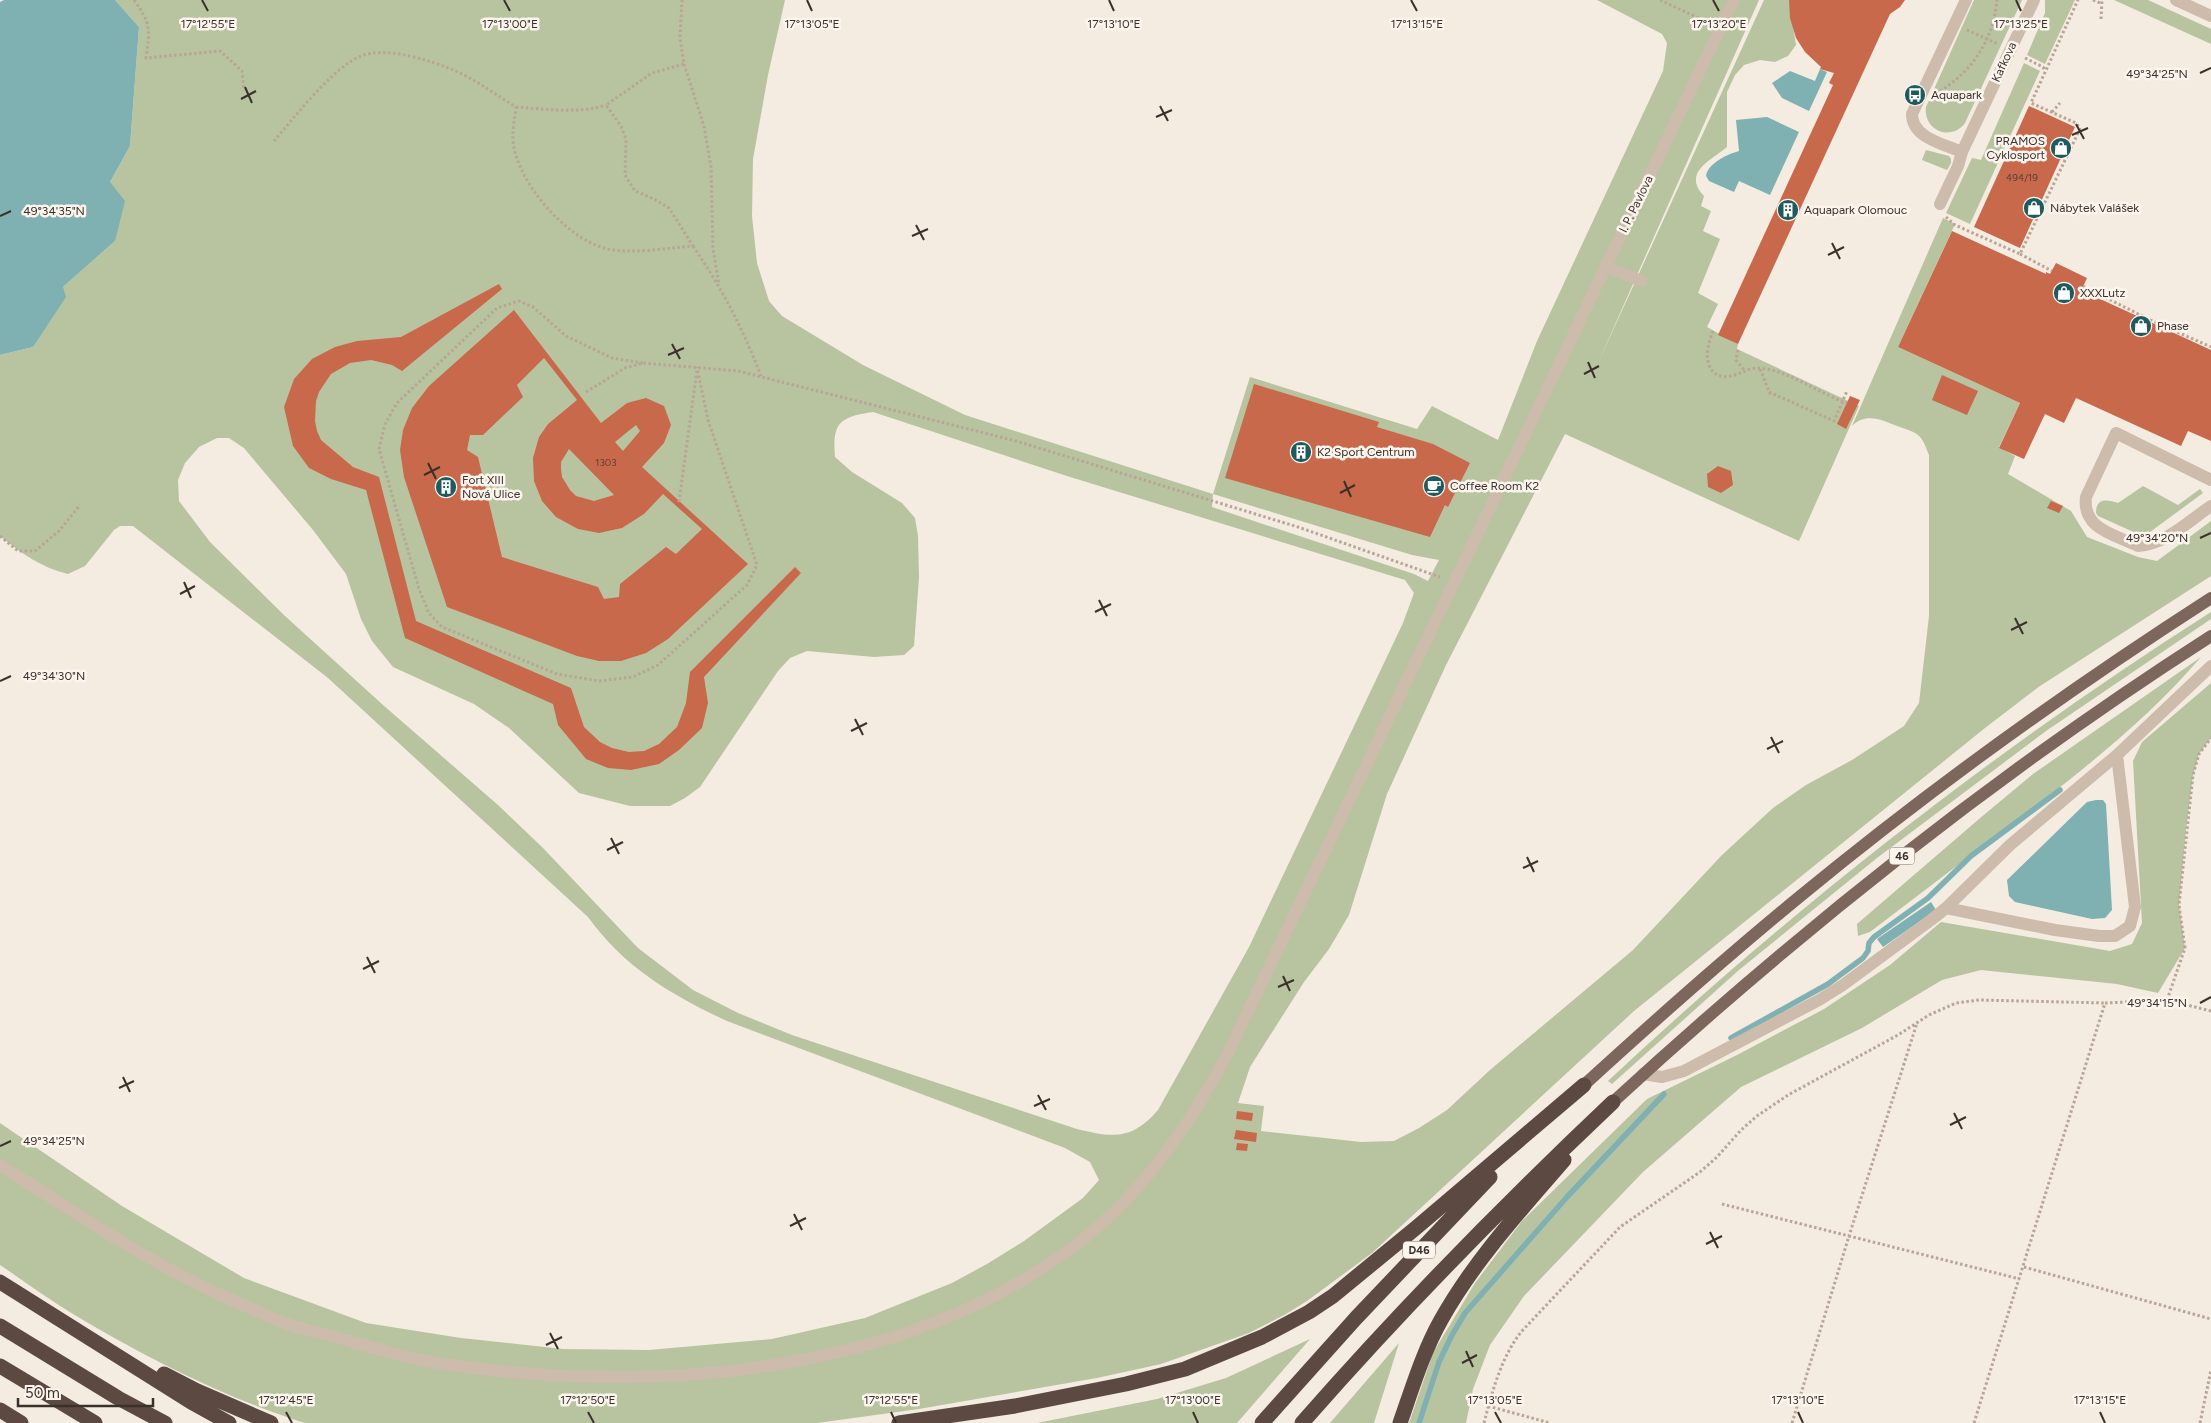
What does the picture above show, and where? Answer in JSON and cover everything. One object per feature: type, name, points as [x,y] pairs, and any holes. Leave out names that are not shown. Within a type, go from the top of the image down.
[{"type":"highway","points":[[899,1423],[1015,1406],[1134,1382],[1185,1369],[1262,1337],[1309,1312],[1332,1296],[1417,1227],[1584,1084]]},
{"type":"highway","name":"D46","points":[[1262,1423],[1356,1318],[1460,1207],[1584,1084]]},
{"type":"highway","points":[[1400,1423],[1419,1370],[1440,1321],[1470,1273],[1612,1102]]},
{"type":"highway","name":"D46","points":[[1302,1423],[1383,1333],[1474,1238],[1612,1102]]},
{"type":"highway","points":[[0,1282],[191,1402],[229,1423]]},
{"type":"highway","points":[[63,1321],[197,1392],[272,1423]]},
{"type":"highway","points":[[0,1326],[118,1398],[165,1423]]},
{"type":"highway","points":[[0,1366],[95,1423]]},
{"type":"highway","points":[[0,1410],[20,1422]]},
{"type":"main road","name":"46","points":[[1584,1084],[1744,943],[1880,832],[2031,719],[2211,598]]},
{"type":"main road","name":"46","points":[[1612,1102],[1769,964],[1918,843],[2056,740],[2211,636]]},
{"type":"street","name":"I. P. Pavlova","points":[[0,1165],[135,1252],[204,1288],[287,1324],[448,1365],[555,1376],[632,1378],[712,1374],[823,1356],[911,1330],[955,1314],[1020,1282],[1049,1264],[1084,1237],[1127,1199],[1153,1169],[1204,1097],[1228,1054],[1734,0]]},
{"type":"street","points":[[1962,152],[1917,131],[1912,123],[1912,114],[1966,0]]},
{"type":"street","name":"Kafkova","points":[[1940,204],[1958,166],[1962,152],[2034,0]]},
{"type":"street","points":[[2176,0],[2211,16]]},
{"type":"street","points":[[1606,267],[1642,281]]},
{"type":"street","points":[[2211,480],[2116,433],[2086,497],[2085,508],[2088,518],[2093,525],[2138,546],[2146,546],[2165,538],[2211,506]]},
{"type":"street","points":[[2198,473],[2211,466]]},
{"type":"street","points":[[1643,1074],[1662,1077],[1684,1071],[1819,1000],[1843,985],[1946,908],[2010,845],[2117,755],[2211,666]]},
{"type":"street","points":[[1946,908],[2055,930],[2099,936],[2115,936],[2130,926],[2135,907],[2117,755]]},
{"type":"path","points":[[134,0],[146,17],[149,36],[146,58],[220,51],[242,71],[244,91]]},
{"type":"path","points":[[682,0],[680,38],[684,64],[704,126],[711,167],[713,249],[719,285]]},
{"type":"path","points":[[1660,0],[1721,28]]},
{"type":"path","points":[[1936,93],[1963,73],[1979,54],[1988,39],[1997,0]]},
{"type":"path","points":[[2020,254],[2080,129],[2076,123],[2031,103],[2078,0]]},
{"type":"path","points":[[2093,0],[2101,2],[2101,19]]},
{"type":"path","points":[[1962,28],[2001,45]]},
{"type":"path","points":[[274,141],[302,108],[345,66],[361,56],[381,51],[395,52],[454,70],[516,107],[596,108],[606,104],[652,73],[684,64]]},
{"type":"path","points":[[2025,58],[2043,67],[2045,72]]},
{"type":"path","points":[[2052,112],[2060,103]]},
{"type":"path","points":[[606,104],[621,126],[626,139],[625,175],[635,191],[669,208],[719,285],[742,328],[761,377]]},
{"type":"path","points":[[516,107],[513,142],[521,169],[551,214],[586,240],[605,248],[636,250],[693,246]]},
{"type":"path","points":[[1946,217],[1955,225],[2020,254],[2052,271]]},
{"type":"path","points":[[2083,286],[2148,319],[2211,347]]},
{"type":"path","points":[[697,367],[708,420],[757,565],[747,585],[658,665],[633,677],[599,681],[557,674],[442,627],[429,613],[419,589],[378,450],[385,424],[397,403],[497,308],[519,301],[533,307],[566,336],[612,358],[643,363],[697,367],[738,371],[1016,441],[1298,527],[1455,582]]},
{"type":"path","points":[[1713,331],[1707,354],[1710,367],[1714,373],[1728,377],[1760,368],[1780,373],[1844,403]]},
{"type":"path","points":[[1738,350],[1736,360],[1745,371]]},
{"type":"path","points":[[586,392],[625,368],[643,363]]},
{"type":"path","points":[[679,502],[697,367]]},
{"type":"path","points":[[1760,368],[1770,394],[1834,421],[1848,391]]},
{"type":"path","points":[[0,536],[18,551],[35,551],[59,531],[80,505]]},
{"type":"path","points":[[2168,1000],[2185,948],[2179,906],[2193,775],[2199,754],[2211,738]]},
{"type":"path","points":[[1484,1423],[1488,1406],[1512,1345],[1620,1227],[1700,1172],[1757,1116],[1788,1095],[1898,1035],[1917,1022],[1956,1003],[1979,1000],[2105,1003],[2168,1000],[2211,1011]]},
{"type":"path","points":[[1974,1423],[2105,1003]]},
{"type":"path","points":[[1792,1423],[1917,1022]]},
{"type":"path","points":[[1722,1204],[2020,1279]]},
{"type":"path","points":[[2023,1267],[2211,1319]]},
{"type":"path","points":[[2200,1423],[2211,1370]]},
{"type":"path","points":[[1488,1406],[1550,1423]]},
{"type":"green space","points":[[115,0],[785,0],[768,75],[753,159],[752,216],[757,263],[769,301],[782,316],[863,365],[965,415],[1213,494],[1250,377],[1417,429],[1432,406],[1498,440],[1537,341],[1663,71],[1667,43],[1662,34],[1597,0],[1759,0],[1598,363],[1764,0],[1789,0],[1796,45],[1788,56],[1775,62],[1760,60],[1744,65],[1735,75],[1727,92],[1727,147],[1706,163],[1697,174],[1698,188],[1704,196],[1701,206],[1711,211],[1703,231],[1720,239],[1698,293],[1718,304],[1707,327],[1738,344],[1737,349],[1859,406],[1799,541],[1565,434],[1446,665],[1387,794],[1349,915],[1329,949],[1304,982],[1250,1067],[1238,1103],[1264,1106],[1261,1131],[1361,1142],[1394,1141],[1419,1128],[1447,1110],[1490,1070],[1633,950],[1722,855],[1773,808],[1806,785],[1852,760],[1904,726],[1919,703],[1929,616],[1929,455],[1918,435],[1888,422],[1869,418],[1857,421],[1852,426],[1943,218],[1955,224],[1898,347],[2020,403],[1999,447],[2015,456],[2008,474],[2071,511],[2087,537],[2138,557],[2157,561],[2211,521],[2211,576],[2040,686],[1985,728],[1634,1011],[1372,1253],[1307,1301],[1249,1333],[1161,1364],[1097,1378],[919,1409],[817,1423],[305,1423],[246,1402],[157,1361],[73,1314],[0,1265],[0,1123],[122,1206],[244,1278],[366,1323],[461,1338],[563,1349],[649,1350],[772,1339],[865,1318],[952,1283],[987,1264],[1024,1241],[1083,1198],[1099,1180],[1090,1162],[1065,1148],[727,1021],[687,1001],[650,978],[617,951],[588,917],[328,678],[133,526],[120,526],[114,530],[85,566],[68,574],[49,568],[32,559],[0,536],[0,355],[33,347],[63,287],[115,241],[110,182],[130,146],[139,27]],"holes":[[[873,412],[1067,476],[1405,580],[1414,593],[1403,623],[1249,947],[1158,1110],[1149,1120],[1130,1132],[1112,1135],[1077,1129],[792,1035],[738,1013],[693,990],[638,948],[543,848],[498,805],[383,705],[285,616],[210,542],[179,501],[178,480],[185,463],[199,447],[217,438],[229,438],[244,448],[313,530],[346,574],[361,619],[372,641],[393,667],[474,704],[509,728],[579,793],[630,806],[670,806],[700,787],[778,671],[790,658],[807,651],[874,657],[904,655],[914,646],[919,577],[918,536],[915,518],[902,503],[852,472],[835,457],[835,436],[840,423],[853,416]],[[1213,494],[1412,555],[1439,560],[1428,581],[1414,574],[1212,507]]]},
{"type":"green space","points":[[1974,0],[2022,0],[1965,123],[1953,132],[1939,131],[1929,122],[1926,115],[1926,107]]},
{"type":"green space","points":[[2045,0],[2075,0],[2045,64],[2027,55],[2045,13]]},
{"type":"green space","points":[[2114,0],[2148,0],[2211,29],[2211,44]]},
{"type":"green space","points":[[2024,63],[2040,71],[1970,224],[1946,213],[1972,158],[1981,160]]},
{"type":"green space","points":[[1926,150],[1949,156],[1951,163],[1947,170],[1922,160]]},
{"type":"green space","points":[[2143,486],[2178,505],[2200,489],[2203,493],[2146,535],[2138,534],[2098,516],[2096,513],[2100,502],[2118,503]]},
{"type":"green space","points":[[2211,612],[2211,619],[2046,731],[1877,858],[1739,970],[1612,1084],[1608,1081],[1750,954],[1899,833],[2052,719],[2131,664]]},
{"type":"green space","points":[[2201,657],[2181,680],[2137,722],[2091,762],[1870,932],[1858,936],[1857,924],[2033,774]]},
{"type":"green space","points":[[2211,683],[2211,738],[2199,754],[2193,775],[2186,830],[2179,905],[2185,948],[2158,993],[2117,984],[1981,970],[1942,980],[1862,1028],[1741,1087],[1643,1172],[1524,1296],[1490,1345],[1473,1389],[1466,1423],[1409,1423],[1433,1353],[1475,1283],[1522,1221],[1647,1099],[1737,1055],[1824,1009],[1890,965],[1941,922],[2110,951],[2132,944],[2142,923],[2133,761],[2142,742]]},
{"type":"green space","points":[[1310,1339],[1237,1423],[1037,1423],[1157,1399],[1226,1378]]},
{"type":"green space","points":[[1399,1343],[1374,1423],[1330,1423]]},
{"type":"water","points":[[4,0],[115,0],[139,27],[130,146],[110,182],[125,201],[115,241],[63,287],[66,297],[33,347],[0,355],[0,2]]},
{"type":"water","points":[[1820,69],[1827,72],[1809,111],[1782,98],[1772,83],[1790,71],[1815,81]]},
{"type":"water","points":[[1767,117],[1799,132],[1770,195],[1739,181],[1734,192],[1709,181],[1706,176],[1714,163],[1739,151],[1736,120]]},
{"type":"water","points":[[2103,800],[2106,804],[2112,910],[2105,918],[2092,919],[2015,902],[2009,896],[2007,880],[2087,802]]},
{"type":"water","points":[[1931,902],[1936,910],[1883,947],[1877,939]]},
{"type":"building","name":"Aquapark Olomouc","points":[[1789,0],[1905,0],[1900,7],[1890,14],[1738,344],[1718,335],[1833,85],[1829,83],[1834,73],[1820,69],[1821,67],[1805,52],[1796,38],[1790,18]]},
{"type":"building","points":[[2029,106],[2075,127],[2020,248],[1974,227]]},
{"type":"building","points":[[1952,231],[2046,274],[2046,272],[2050,274],[2056,263],[2087,278],[2082,289],[2086,290],[2085,292],[2211,350],[2211,441],[2188,431],[2181,446],[2076,398],[2064,423],[2045,414],[2024,459],[1999,448],[2020,403],[1898,347]]},
{"type":"building","points":[[499,284],[502,289],[402,371],[392,365],[371,360],[350,363],[331,374],[319,392],[316,401],[315,421],[317,431],[321,440],[353,467],[379,477],[416,621],[571,688],[584,727],[600,742],[612,748],[629,752],[644,751],[659,744],[677,727],[686,703],[690,672],[795,567],[801,573],[704,677],[708,703],[702,728],[679,750],[659,764],[631,770],[608,768],[586,759],[558,725],[553,704],[405,638],[366,490],[331,479],[309,468],[293,446],[284,407],[294,379],[312,359],[335,347],[357,341],[401,337]]},
{"type":"building","name":"Fort XIII Nová Ulice","points":[[514,310],[601,423],[627,403],[646,398],[664,406],[671,425],[664,443],[642,467],[748,564],[668,639],[646,653],[621,661],[599,661],[577,656],[447,607],[404,477],[400,450],[403,430],[412,408],[429,386]],"holes":[[[544,358],[577,400],[548,424],[539,437],[533,458],[534,481],[542,501],[556,517],[578,529],[599,533],[622,528],[644,514],[663,494],[702,529],[676,554],[666,547],[620,584],[619,597],[604,599],[598,587],[502,557],[478,457],[467,450],[470,435],[483,435],[523,397],[517,385]],[[636,425],[640,431],[623,451],[615,442]],[[569,449],[614,495],[594,501],[576,496],[562,477],[561,462]]]},
{"type":"building","points":[[1942,375],[1978,391],[1967,415],[1932,400]]},
{"type":"building","name":"K2 Sport Centrum","points":[[1254,384],[1379,422],[1377,427],[1433,444],[1470,463],[1448,507],[1445,505],[1430,537],[1225,478]]},
{"type":"building","points":[[1850,396],[1860,400],[1846,429],[1837,424]]},
{"type":"building","points":[[1718,466],[1731,471],[1733,485],[1721,493],[1708,487],[1707,474]]},
{"type":"building","points":[[2051,501],[2063,506],[2059,513],[2047,508]]},
{"type":"building","points":[[1237,1111],[1253,1113],[1252,1121],[1236,1119]]},
{"type":"building","points":[[1236,1130],[1257,1133],[1256,1142],[1234,1139]]},
{"type":"building","points":[[1237,1143],[1248,1144],[1247,1151],[1236,1150]]},
{"type":"waterway","points":[[1731,1038],[1828,984],[1863,958],[1868,951],[1869,943],[1874,937],[1928,898],[1971,856],[2060,790]]},
{"type":"waterway","points":[[1419,1423],[1439,1362],[1465,1313],[1567,1197],[1664,1094]]},
{"type":"place","name":"Aquapark","points":[[1915,95]]},
{"type":"place","name":"PRAMOS Cyklosport","points":[[2061,148]]},
{"type":"place","name":"Nábytek Valášek","points":[[2034,208]]},
{"type":"place","name":"Aquapark Olomouc","points":[[1788,210]]},
{"type":"place","name":"XXXLutz","points":[[2064,293]]},
{"type":"place","name":"Phase","points":[[2141,326]]},
{"type":"place","name":"K2 Sport Centrum","points":[[1301,452]]},
{"type":"place","name":"Coffee Room K2","points":[[1434,486]]},
{"type":"place","name":"Fort XIII Nová Ulice","points":[[446,487]]}]
